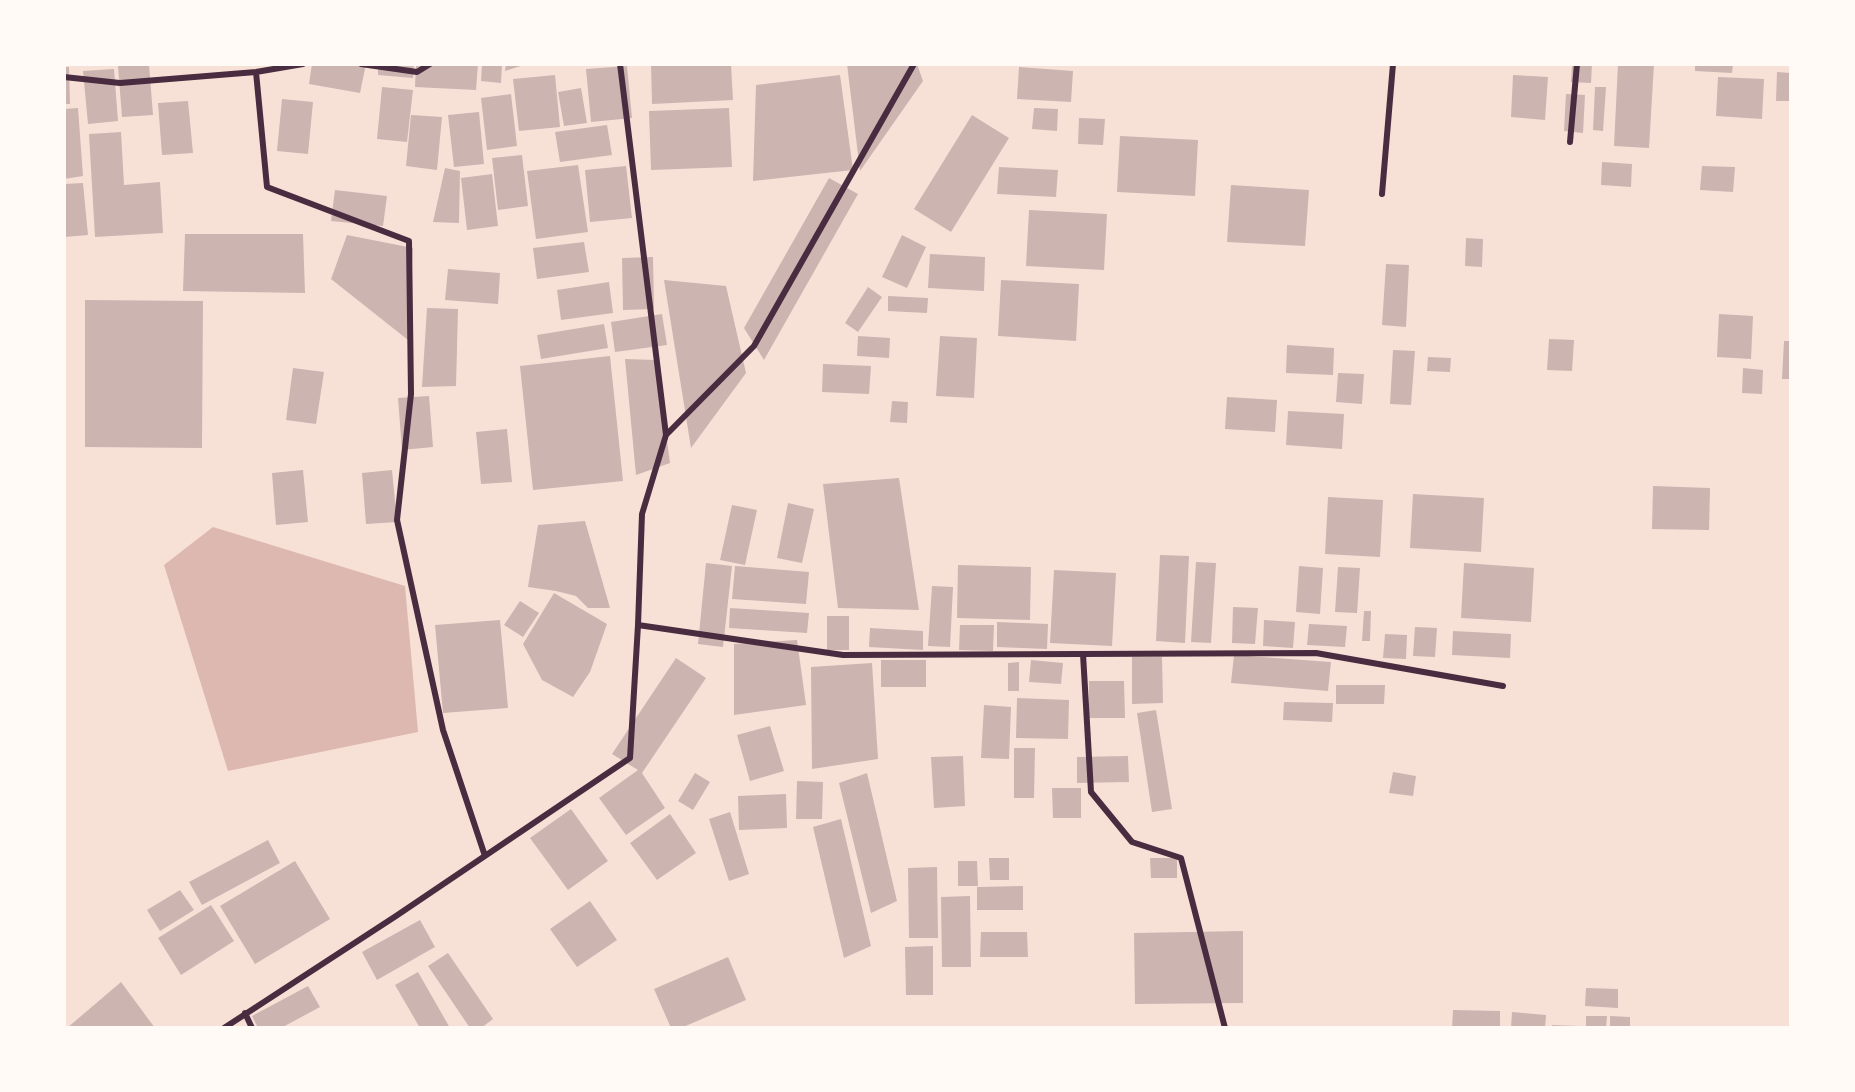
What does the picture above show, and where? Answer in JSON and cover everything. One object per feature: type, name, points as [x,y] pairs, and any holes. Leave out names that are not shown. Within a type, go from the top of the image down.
[{"type":"street","points":[[64,77],[120,83],[256,72],[303,64]]},
{"type":"street","points":[[361,64],[417,72],[430,64]]},
{"type":"street","points":[[224,1028],[396,916],[630,758],[642,514],[666,435],[620,64]]},
{"type":"street","points":[[666,435],[754,346],[914,64]]},
{"type":"street","points":[[1382,194],[1393,64]]},
{"type":"street","points":[[1570,142],[1577,64]]},
{"type":"street","points":[[256,72],[267,187],[409,241],[411,394],[397,520],[443,730],[484,856]]},
{"type":"street","points":[[638,624],[843,655],[1316,653],[1503,686]]},
{"type":"street","points":[[1083,654],[1091,792],[1132,842],[1181,858],[1225,1028]]},
{"type":"street","points":[[245,1013],[252,1028]]},
{"type":"shaded area","points":[[213,527],[405,586],[418,732],[228,771],[164,565]]},
{"type":"building","points":[[149,64],[153,115],[122,117],[118,66]]},
{"type":"building","points":[[312,64],[366,64],[360,93],[309,84]]},
{"type":"building","points":[[378,64],[414,64],[413,78],[378,75]]},
{"type":"building","points":[[416,64],[478,64],[476,90],[415,87]]},
{"type":"building","points":[[482,64],[502,64],[501,83],[481,81]]},
{"type":"building","points":[[506,64],[524,64],[524,65],[505,71]]},
{"type":"building","points":[[651,64],[731,64],[733,100],[652,104]]},
{"type":"building","points":[[847,64],[917,64],[923,81],[860,171]]},
{"type":"building","points":[[1572,64],[1592,64],[1591,83],[1571,82]]},
{"type":"building","points":[[1618,64],[1654,64],[1649,148],[1614,146]]},
{"type":"building","points":[[1695,64],[1733,64],[1732,73],[1695,71]]},
{"type":"building","points":[[627,66],[632,118],[591,122],[586,69]]},
{"type":"building","points":[[64,67],[69,67],[70,104],[64,104]]},
{"type":"building","points":[[1019,67],[1073,71],[1071,102],[1017,99]]},
{"type":"building","points":[[114,69],[118,121],[88,124],[83,71]]},
{"type":"building","points":[[1777,72],[1790,73],[1790,101],[1776,101]]},
{"type":"building","points":[[555,75],[560,127],[519,131],[513,79]]},
{"type":"building","points":[[840,75],[853,170],[753,181],[756,85]]},
{"type":"building","points":[[1513,75],[1548,77],[1545,120],[1511,117]]},
{"type":"building","points":[[1718,77],[1764,79],[1762,119],[1716,116]]},
{"type":"building","points":[[382,87],[413,90],[407,142],[377,139]]},
{"type":"building","points":[[1595,87],[1606,87],[1603,131],[1593,130]]},
{"type":"building","points":[[581,88],[587,123],[564,126],[558,92]]},
{"type":"building","points":[[511,94],[517,146],[487,150],[481,98]]},
{"type":"building","points":[[1566,94],[1585,95],[1583,133],[1564,131]]},
{"type":"building","points":[[282,99],[313,102],[308,154],[277,151]]},
{"type":"building","points":[[188,101],[193,153],[162,155],[158,103]]},
{"type":"building","points":[[78,108],[83,176],[64,179],[64,109]]},
{"type":"building","points":[[729,108],[732,167],[651,170],[649,111]]},
{"type":"building","points":[[1034,108],[1058,109],[1057,131],[1032,129]]},
{"type":"building","points":[[479,112],[484,164],[454,167],[448,115]]},
{"type":"building","points":[[411,115],[442,117],[437,170],[406,166]]},
{"type":"building","points":[[972,115],[1009,138],[951,232],[914,209]]},
{"type":"building","points":[[1079,118],[1105,119],[1103,145],[1078,144]]},
{"type":"building","points":[[607,125],[612,155],[560,162],[555,132]]},
{"type":"building","points":[[121,132],[124,185],[160,182],[163,233],[95,237],[89,134]]},
{"type":"building","points":[[1120,136],[1198,140],[1195,196],[1117,192]]},
{"type":"building","points":[[522,155],[528,206],[498,210],[492,158]]},
{"type":"building","points":[[1602,162],[1632,164],[1631,187],[1601,185]]},
{"type":"building","points":[[578,165],[588,232],[536,239],[527,171]]},
{"type":"building","points":[[626,166],[632,218],[590,222],[585,170]]},
{"type":"building","points":[[1702,166],[1735,167],[1733,192],[1700,190]]},
{"type":"building","points":[[999,167],[1058,170],[1056,197],[997,194]]},
{"type":"building","points":[[445,168],[460,171],[459,223],[433,222]]},
{"type":"building","points":[[492,174],[498,226],[467,230],[461,178]]},
{"type":"building","points":[[829,178],[858,194],[764,360],[744,328]]},
{"type":"building","points":[[83,183],[88,235],[64,237],[64,184]]},
{"type":"building","points":[[1231,185],[1309,190],[1305,246],[1227,242]]},
{"type":"building","points":[[335,190],[387,196],[383,226],[331,221]]},
{"type":"building","points":[[1029,210],[1107,214],[1104,270],[1026,266]]},
{"type":"building","points":[[185,234],[303,234],[305,293],[183,291]]},
{"type":"building","points":[[347,235],[413,248],[408,340],[331,279]]},
{"type":"building","points":[[902,235],[926,247],[907,288],[882,277]]},
{"type":"building","points":[[1466,238],[1483,239],[1482,267],[1465,266]]},
{"type":"building","points":[[584,242],[589,272],[537,279],[533,248]]},
{"type":"building","points":[[930,254],[985,257],[984,291],[928,288]]},
{"type":"building","points":[[653,257],[654,309],[623,310],[622,258]]},
{"type":"building","points":[[1386,264],[1409,265],[1406,327],[1382,325]]},
{"type":"building","points":[[448,269],[500,273],[498,304],[445,300]]},
{"type":"building","points":[[664,280],[726,286],[746,373],[691,448]]},
{"type":"building","points":[[1001,280],[1079,284],[1076,341],[998,336]]},
{"type":"building","points":[[609,282],[613,313],[561,320],[557,290]]},
{"type":"building","points":[[868,287],[882,297],[858,332],[845,323]]},
{"type":"building","points":[[888,296],[928,298],[927,313],[888,311]]},
{"type":"building","points":[[85,300],[203,301],[202,448],[85,447]]},
{"type":"building","points":[[427,308],[458,309],[456,386],[422,387]]},
{"type":"building","points":[[662,314],[667,345],[615,352],[611,322]]},
{"type":"building","points":[[1719,314],[1753,316],[1751,359],[1717,357]]},
{"type":"building","points":[[604,324],[608,348],[541,359],[537,335]]},
{"type":"building","points":[[858,336],[890,338],[889,358],[857,356]]},
{"type":"building","points":[[940,336],[977,338],[974,398],[936,396]]},
{"type":"building","points":[[1549,339],[1574,340],[1572,371],[1547,370]]},
{"type":"building","points":[[1784,341],[1790,341],[1790,379],[1782,379]]},
{"type":"building","points":[[1287,345],[1334,348],[1333,375],[1286,373]]},
{"type":"building","points":[[1393,350],[1415,351],[1411,405],[1390,404]]},
{"type":"building","points":[[610,356],[623,481],[533,490],[520,366]]},
{"type":"building","points":[[1428,357],[1451,358],[1450,372],[1427,371]]},
{"type":"building","points":[[625,359],[656,360],[670,463],[636,475]]},
{"type":"building","points":[[823,364],[871,366],[869,394],[822,392]]},
{"type":"building","points":[[293,368],[324,372],[316,424],[286,420]]},
{"type":"building","points":[[1743,368],[1763,370],[1762,394],[1742,393]]},
{"type":"building","points":[[1338,373],[1364,374],[1362,404],[1336,402]]},
{"type":"building","points":[[429,396],[433,447],[402,450],[398,398]]},
{"type":"building","points":[[1227,397],[1277,400],[1275,432],[1225,429]]},
{"type":"building","points":[[892,401],[908,402],[907,423],[890,422]]},
{"type":"building","points":[[1288,411],[1344,414],[1342,449],[1286,445]]},
{"type":"building","points":[[507,429],[512,482],[481,484],[476,432]]},
{"type":"building","points":[[303,470],[308,522],[276,525],[272,473]]},
{"type":"building","points":[[392,470],[397,522],[366,524],[362,473]]},
{"type":"building","points":[[899,478],[919,610],[838,608],[823,484]]},
{"type":"building","points":[[1653,486],[1710,488],[1709,530],[1652,529]]},
{"type":"building","points":[[1413,494],[1484,498],[1481,552],[1410,548]]},
{"type":"building","points":[[1328,497],[1383,500],[1380,557],[1325,554]]},
{"type":"building","points":[[788,503],[814,509],[802,563],[777,558]]},
{"type":"building","points":[[732,505],[757,510],[745,565],[720,560]]},
{"type":"building","points":[[585,521],[610,608],[588,608],[576,596],[528,587],[538,525]]},
{"type":"building","points":[[1160,555],[1189,556],[1185,643],[1156,641]]},
{"type":"building","points":[[1196,562],[1216,563],[1211,643],[1191,642]]},
{"type":"building","points":[[706,563],[732,566],[723,647],[698,644]]},
{"type":"building","points":[[1464,563],[1534,568],[1531,622],[1461,618]]},
{"type":"building","points":[[958,565],[1031,567],[1030,620],[957,618]]},
{"type":"building","points":[[735,566],[809,572],[806,604],[732,599]]},
{"type":"building","points":[[1299,566],[1323,568],[1320,614],[1296,612]]},
{"type":"building","points":[[1338,567],[1360,568],[1357,613],[1335,612]]},
{"type":"building","points":[[1054,570],[1116,573],[1112,646],[1050,643]]},
{"type":"building","points":[[932,586],[953,587],[950,647],[928,646]]},
{"type":"building","points":[[554,593],[607,624],[590,672],[573,697],[542,680],[523,644]]},
{"type":"building","points":[[520,601],[539,613],[523,637],[504,625]]},
{"type":"building","points":[[1233,607],[1258,608],[1255,644],[1232,643]]},
{"type":"building","points":[[730,608],[809,613],[807,633],[729,628]]},
{"type":"building","points":[[1364,611],[1371,611],[1370,641],[1362,641]]},
{"type":"building","points":[[827,616],[849,616],[849,650],[827,650]]},
{"type":"building","points":[[500,620],[508,708],[443,713],[435,625]]},
{"type":"building","points":[[1264,620],[1295,622],[1293,648],[1263,646]]},
{"type":"building","points":[[997,622],[1048,624],[1047,649],[997,647]]},
{"type":"building","points":[[1309,624],[1347,626],[1345,647],[1307,645]]},
{"type":"building","points":[[960,625],[994,625],[993,651],[959,650]]},
{"type":"building","points":[[1415,627],[1437,628],[1435,657],[1413,656]]},
{"type":"building","points":[[870,628],[923,631],[923,650],[869,647]]},
{"type":"building","points":[[1453,631],[1511,634],[1510,658],[1452,655]]},
{"type":"building","points":[[1385,634],[1407,635],[1406,659],[1383,658]]},
{"type":"building","points":[[797,640],[806,705],[734,715],[734,644]]},
{"type":"building","points":[[1234,655],[1331,662],[1328,691],[1231,683]]},
{"type":"building","points":[[1132,657],[1162,657],[1163,703],[1132,704]]},
{"type":"building","points":[[676,658],[706,678],[642,773],[665,808],[626,835],[599,798],[638,770],[612,754]]},
{"type":"building","points":[[881,660],[926,660],[926,687],[881,687]]},
{"type":"building","points":[[1031,660],[1063,663],[1061,684],[1029,682]]},
{"type":"building","points":[[1019,662],[1019,691],[1008,691],[1008,663]]},
{"type":"building","points":[[872,663],[878,759],[812,769],[811,667]]},
{"type":"building","points":[[1089,681],[1124,681],[1125,718],[1089,718]]},
{"type":"building","points":[[1336,685],[1385,685],[1384,704],[1336,704]]},
{"type":"building","points":[[1017,698],[1069,700],[1068,739],[1016,738]]},
{"type":"building","points":[[1284,702],[1333,703],[1332,722],[1283,720]]},
{"type":"building","points":[[984,705],[1011,707],[1009,759],[981,758]]},
{"type":"building","points":[[1156,710],[1172,809],[1152,812],[1137,713]]},
{"type":"building","points":[[770,726],[784,771],[750,781],[737,735]]},
{"type":"building","points":[[1014,748],[1035,748],[1034,798],[1014,798]]},
{"type":"building","points":[[963,756],[965,806],[934,808],[931,757]]},
{"type":"building","points":[[1128,756],[1129,782],[1077,783],[1077,757]]},
{"type":"building","points":[[1393,772],[1416,776],[1413,796],[1389,793]]},
{"type":"building","points":[[695,773],[710,782],[693,810],[678,801]]},
{"type":"building","points":[[867,773],[897,901],[871,913],[839,783]]},
{"type":"building","points":[[797,781],[823,782],[822,819],[796,819]]},
{"type":"building","points":[[1052,788],[1081,788],[1081,818],[1053,818]]},
{"type":"building","points":[[786,794],[787,828],[739,830],[738,796]]},
{"type":"building","points":[[571,809],[608,861],[568,890],[530,838]]},
{"type":"building","points":[[730,812],[749,874],[729,881],[709,819]]},
{"type":"building","points":[[670,814],[696,853],[657,880],[630,843]]},
{"type":"building","points":[[841,819],[871,946],[844,958],[813,827]]},
{"type":"building","points":[[268,840],[280,863],[202,905],[189,882]]},
{"type":"building","points":[[989,858],[1009,858],[1009,880],[990,880]]},
{"type":"building","points":[[1150,858],[1177,858],[1177,878],[1151,878]]},
{"type":"building","points":[[295,861],[330,919],[255,964],[220,906]]},
{"type":"building","points":[[958,861],[977,861],[978,886],[958,886]]},
{"type":"building","points":[[937,867],[938,938],[909,938],[908,868]]},
{"type":"building","points":[[1023,886],[1023,910],[977,910],[977,887]]},
{"type":"building","points":[[180,890],[194,910],[160,931],[147,910]]},
{"type":"building","points":[[970,896],[971,967],[942,967],[941,897]]},
{"type":"building","points":[[590,901],[617,940],[577,967],[550,929]]},
{"type":"building","points":[[211,905],[234,941],[181,975],[158,938]]},
{"type":"building","points":[[420,920],[435,947],[377,980],[362,952]]},
{"type":"building","points":[[1243,931],[1243,1003],[1135,1004],[1134,933]]},
{"type":"building","points":[[981,932],[1027,932],[1028,957],[980,957]]},
{"type":"building","points":[[933,946],[933,995],[906,995],[905,947]]},
{"type":"building","points":[[448,953],[493,1019],[481,1028],[470,1028],[428,966]]},
{"type":"building","points":[[728,957],[746,1000],[681,1028],[671,1028],[654,989]]},
{"type":"building","points":[[418,972],[450,1028],[420,1028],[395,985]]},
{"type":"building","points":[[121,982],[155,1028],[67,1028]]},
{"type":"building","points":[[308,986],[320,1007],[281,1028],[258,1028],[252,1016]]},
{"type":"building","points":[[1586,988],[1618,989],[1618,1008],[1585,1006]]},
{"type":"building","points":[[1453,1010],[1500,1011],[1500,1028],[1452,1028]]},
{"type":"building","points":[[1512,1012],[1546,1015],[1545,1028],[1511,1028]]},
{"type":"building","points":[[1586,1016],[1607,1016],[1606,1028],[1586,1028]]},
{"type":"building","points":[[1610,1016],[1630,1017],[1630,1028],[1610,1028]]},
{"type":"building","points":[[1552,1025],[1579,1026],[1579,1028],[1552,1028]]}]
